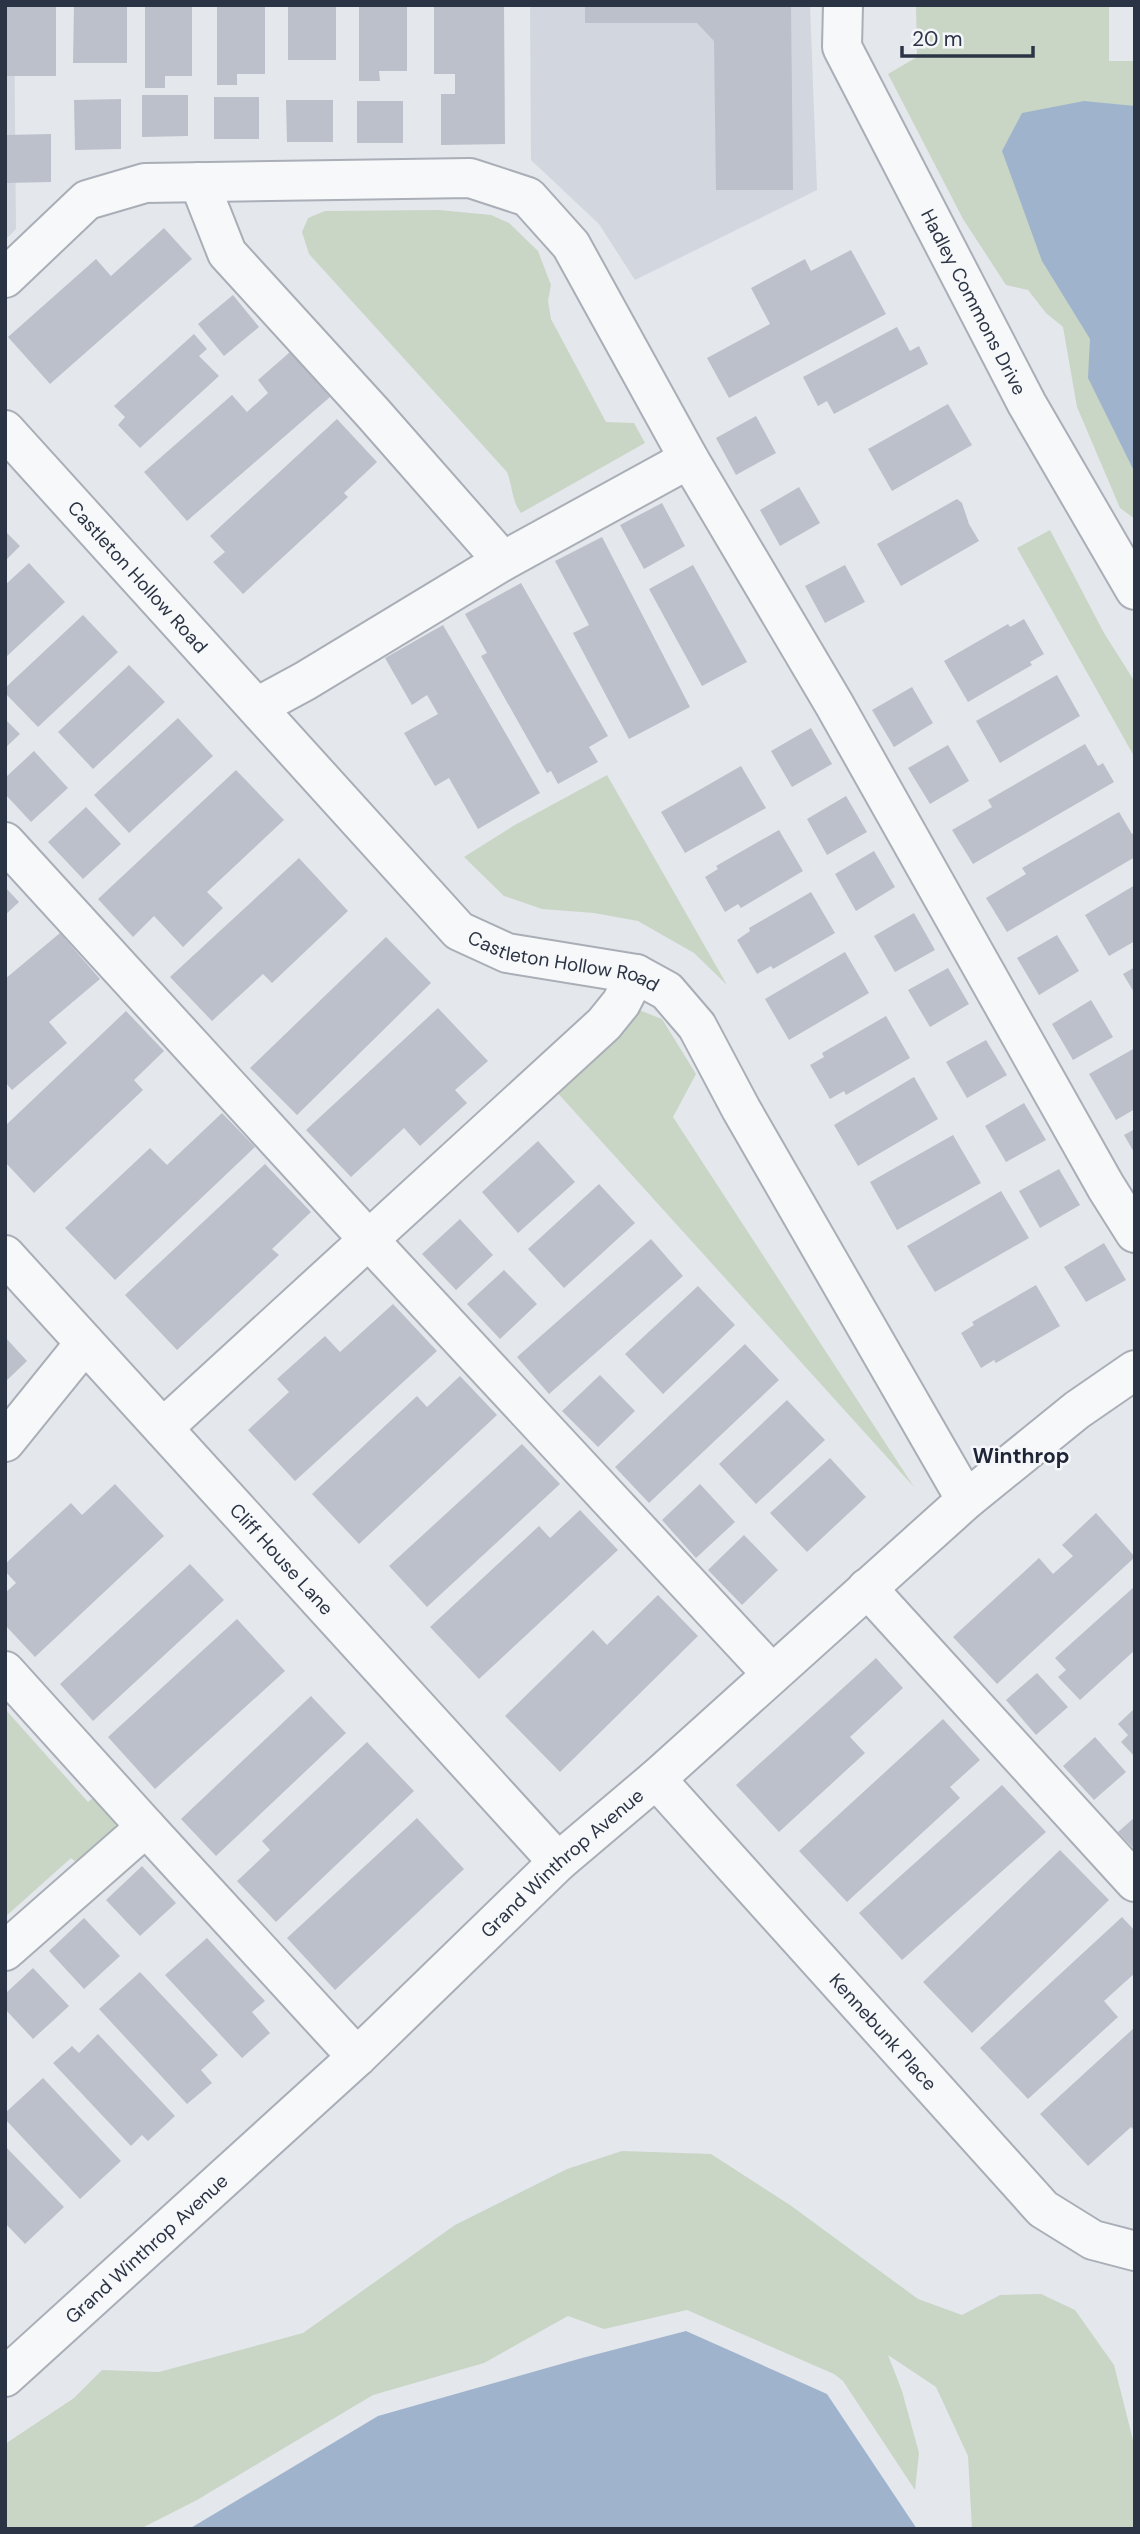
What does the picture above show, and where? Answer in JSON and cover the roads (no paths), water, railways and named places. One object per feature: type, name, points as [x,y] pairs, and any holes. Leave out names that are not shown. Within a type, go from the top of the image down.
[{"type":"street","name":"Hadley Commons Drive","points":[[843,5],[842,47],[1027,404],[1134,589]]},
{"type":"street","points":[[5,278],[87,200],[145,183],[470,178],[527,197],[571,245],[689,459],[834,704],[1106,1187],[1135,1233]]},
{"type":"street","points":[[199,182],[227,253],[503,561]]},
{"type":"street","name":"Castleton Hollow Road","points":[[5,430],[458,931],[507,953],[636,974],[667,991],[697,1026],[741,1109],[966,1500]]},
{"type":"street","points":[[257,707],[503,561],[689,459]]},
{"type":"street","points":[[5,842],[368,1239],[772,1674]]},
{"type":"street","points":[[163,1428],[604,1024],[621,1003],[636,974]]},
{"type":"street","name":"Cliff House Lane","points":[[5,1255],[558,1862]]},
{"type":"street","points":[[5,1443],[85,1343]]},
{"type":"street","name":"Grand Winthrop Avenue","points":[[5,2377],[357,2057],[558,1862],[656,1779],[966,1500],[1077,1410],[1135,1370]]},
{"type":"street","points":[[867,1588],[1135,1882]]},
{"type":"street","points":[[5,1671],[357,2057]]},
{"type":"street","name":"Kennebunk Place","points":[[656,1779],[1043,2209],[1093,2240],[1135,2251]]},
{"type":"street","points":[[5,1951],[146,1827]]},
{"type":"water","points":[[1084,101],[1135,106],[1135,473],[1088,378],[1090,339],[1042,261],[1002,151],[1022,113]]},
{"type":"water","points":[[686,2331],[827,2394],[917,2529],[189,2529],[378,2416]]},
{"type":"district","name":"Winthrop","points":[[1021,1456]]}]
